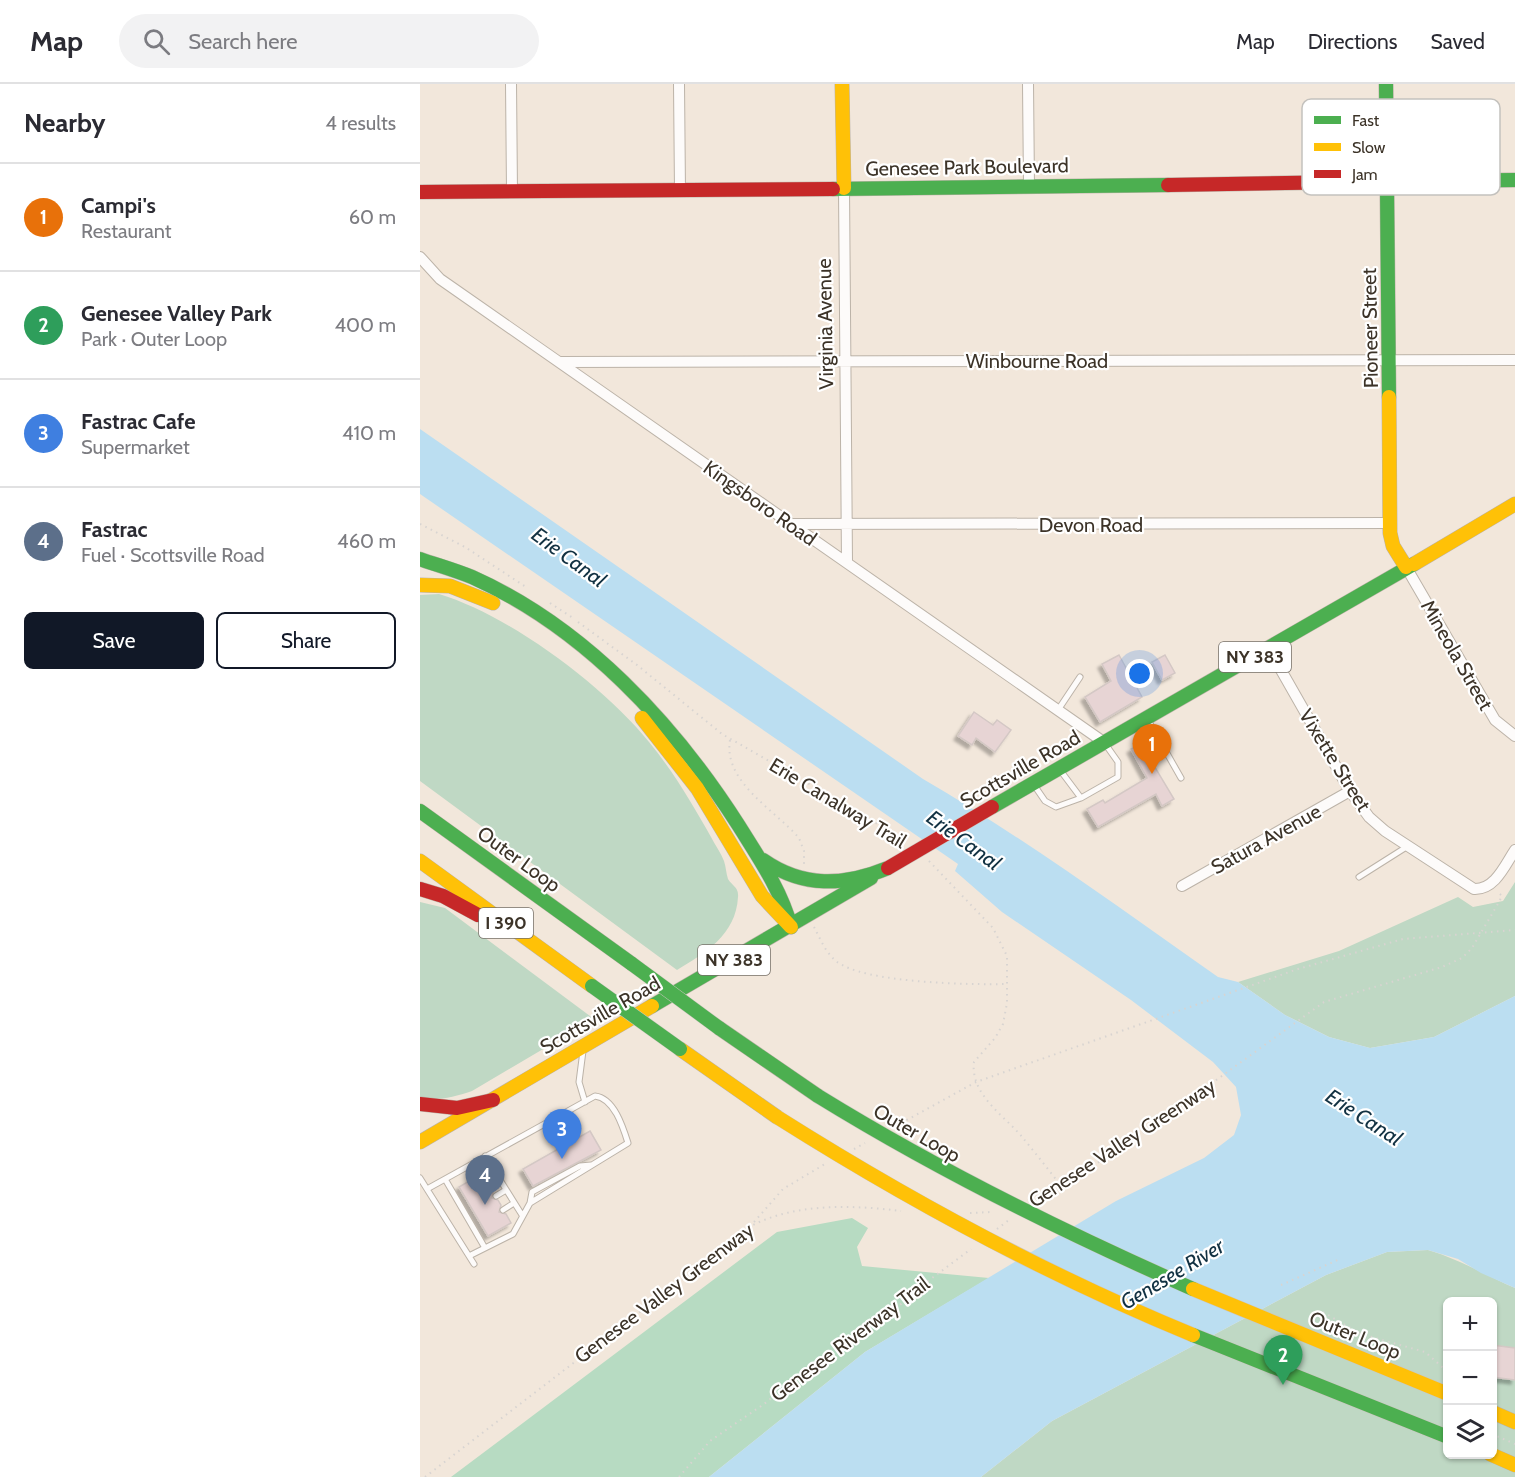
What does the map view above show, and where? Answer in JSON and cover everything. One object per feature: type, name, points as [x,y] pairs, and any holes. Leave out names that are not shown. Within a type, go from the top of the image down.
[{"type":"main road","name":"Virginia Avenue","points":[[843,84],[844,188]]},
{"type":"main road","name":"Pioneer Street","points":[[1386,84],[1386,99]]},
{"type":"main road","name":"Genesee Park Boulevard","points":[[1500,180],[1515,180]]},
{"type":"main road","name":"Genesee Park Boulevard","points":[[420,192],[680,191],[1302,182]]},
{"type":"main road","name":"Pioneer Street","points":[[1387,195],[1391,360],[1390,523],[1393,546],[1406,567]]},
{"type":"main road","name":"Scottsville Road","points":[[420,1142],[1515,504]]},
{"type":"main road","points":[[420,559],[450,569],[509,597],[559,630],[644,702],[690,754],[721,796],[781,897],[791,927]]},
{"type":"main road","points":[[420,585],[450,586],[484,598],[554,641],[609,685],[638,713],[676,759],[712,810],[769,906],[791,927]]},
{"type":"main road","points":[[420,804],[484,857]]},
{"type":"main road","name":"Outer Loop","points":[[420,811],[719,1028],[818,1096],[922,1160],[1080,1241],[1443,1392]]},
{"type":"main road","points":[[754,850],[774,868],[792,877],[812,882],[844,882],[888,868]]},
{"type":"main road","name":"I 390","points":[[420,861],[777,1117],[902,1194],[1038,1266],[1140,1311],[1443,1435]]},
{"type":"main road","points":[[420,889],[443,896],[480,915],[592,986]]},
{"type":"main road","points":[[420,1104],[457,1107],[493,1100]]},
{"type":"main road","points":[[1497,1414],[1515,1422]]},
{"type":"main road","points":[[1497,1458],[1515,1465]]},
{"type":"street","points":[[511,84],[512,191]]},
{"type":"street","points":[[679,84],[680,191]]},
{"type":"street","points":[[1028,84],[1029,186]]},
{"type":"street","name":"Virginia Avenue","points":[[844,188],[848,563]]},
{"type":"street","name":"Kingsboro Road","points":[[420,257],[440,279],[1105,743]]},
{"type":"street","name":"Winbourne Road","points":[[559,362],[1515,360]]},
{"type":"street","name":"Devon Road","points":[[792,524],[847,526],[1390,523]]},
{"type":"street","name":"Mineola Street","points":[[1406,567],[1495,720],[1515,736]]},
{"type":"street","name":"Vixette Street","points":[[1269,649],[1350,791],[1374,823],[1465,885],[1487,886]]},
{"type":"street","name":"Satura Avenue","points":[[1182,886],[1350,791]]},
{"type":"street","points":[[1487,886],[1515,850]]},
{"type":"lane","points":[[1058,710],[1080,677]]},
{"type":"lane","points":[[1147,719],[1181,778]]},
{"type":"lane","points":[[1034,784],[1045,801],[1056,807],[1081,798],[1118,777],[1118,762],[1105,743]]},
{"type":"lane","points":[[1060,769],[1081,798]]},
{"type":"lane","points":[[1359,877],[1408,846]]},
{"type":"lane","points":[[585,1047],[580,1061],[579,1080],[585,1102]]},
{"type":"lane","points":[[427,1189],[595,1096],[601,1096],[610,1103],[624,1128],[628,1143],[593,1164],[580,1166],[532,1192],[530,1203],[513,1234],[469,1256]]},
{"type":"lane","points":[[485,1156],[522,1215]]},
{"type":"lane","points":[[488,1182],[498,1177]]},
{"type":"lane","points":[[420,1178],[474,1264]]},
{"type":"lane","points":[[445,1179],[485,1248]]},
{"type":"lane","points":[[496,1196],[506,1190]]},
{"type":"lane","points":[[457,1200],[464,1196]]},
{"type":"lane","points":[[503,1210],[514,1203]]},
{"type":"lane","points":[[465,1214],[472,1210]]},
{"type":"lane","points":[[474,1228],[480,1224]]},
{"type":"path","points":[[420,524],[459,543],[531,590]]},
{"type":"path","name":"Erie Canalway Trail","points":[[549,602],[637,665],[714,729],[868,818],[910,846]]},
{"type":"path","name":"Erie Canalway Trail","points":[[925,857],[993,928],[1007,956],[1006,1015],[1000,1032],[975,1062],[976,1082]]},
{"type":"path","name":"Genesee Valley Greenway","points":[[1036,1202],[1132,1142],[1221,1079],[1301,1017],[1336,997],[1456,961],[1472,948],[1502,896],[1487,886]]},
{"type":"path","points":[[890,1129],[976,1082],[1157,1021],[1247,987],[1403,939],[1515,930]]},
{"type":"path","points":[[976,1082],[987,1100],[1022,1137],[1061,1186]]},
{"type":"path","points":[[848,1152],[874,1138]]},
{"type":"path","points":[[753,1225],[783,1189],[830,1161]]},
{"type":"path","name":"Genesee Valley Greenway","points":[[425,1477],[753,1225],[783,1213],[841,1207],[904,1211]]},
{"type":"path","points":[[968,1213],[998,1211]]},
{"type":"path","points":[[989,1235],[1018,1214]]},
{"type":"path","name":"Genesee Riverway Trail","points":[[679,1477],[710,1441],[764,1404],[844,1340],[892,1312],[920,1287],[980,1242]]},
{"type":"path","points":[[1281,1285],[1340,1259]]},
{"type":"path","points":[[1323,1312],[1361,1335],[1425,1352],[1443,1368]]},
{"type":"path","points":[[1497,1436],[1515,1444]]},
{"type":"green space","points":[[439,594],[495,618],[553,654],[607,698],[630,720],[658,753],[682,788],[723,858],[728,879],[737,891],[736,910],[732,922],[717,941],[698,957],[677,970],[420,781],[420,595]]},
{"type":"green space","points":[[1515,882],[1515,996],[1434,1037],[1370,1048],[1329,1037],[1285,1015],[1238,982],[1339,951],[1458,897],[1473,907],[1503,901]]},
{"type":"green space","points":[[420,902],[445,908],[594,1019],[472,1091],[446,1098],[420,1098]]},
{"type":"green space","points":[[852,1218],[868,1228],[857,1247],[862,1266],[989,1278],[865,1352],[709,1477],[451,1477],[777,1232]]},
{"type":"green space","points":[[1428,1250],[1515,1288],[1515,1477],[981,1477],[1052,1421],[1326,1275],[1387,1252]]},
{"type":"water","points":[[420,429],[923,779],[1036,850],[1218,977],[1238,982],[1285,1015],[1329,1037],[1370,1048],[1434,1037],[1515,996],[1515,1288],[1481,1273],[1458,1259],[1428,1250],[1387,1252],[1326,1275],[1052,1421],[981,1477],[709,1477],[865,1352],[1116,1201],[1204,1158],[1234,1135],[1241,1115],[1236,1087],[1213,1062],[1131,1000],[1002,912],[955,871],[958,864],[420,494]]},
{"type":"building","points":[[1119,655],[1142,697],[1100,722],[1085,697],[1111,681],[1102,664]]},
{"type":"building","points":[[1165,655],[1175,673],[1162,680],[1152,662]]},
{"type":"building","points":[[974,712],[993,725],[997,720],[1011,730],[995,752],[976,738],[972,745],[958,736]]},
{"type":"building","points":[[1141,744],[1174,799],[1162,806],[1156,794],[1098,827],[1087,809],[1103,800],[1105,803],[1147,778],[1131,749]]},
{"type":"building","points":[[590,1131],[601,1150],[533,1186],[523,1169]]},
{"type":"building","points":[[483,1173],[484,1185],[490,1186],[493,1192],[492,1198],[498,1200],[501,1205],[499,1212],[506,1214],[511,1223],[488,1236],[459,1187]]},
{"type":"building","points":[[1497,1346],[1515,1348],[1515,1380],[1497,1378]]},
{"type":"traffic: fast","points":[[1386,84],[1386,99]]},
{"type":"traffic: fast","points":[[1500,180],[1515,180]]},
{"type":"traffic: fast","points":[[833,189],[1168,185]]},
{"type":"traffic: fast","points":[[1387,195],[1389,397]]},
{"type":"traffic: fast","points":[[420,559],[472,577],[513,598],[552,623],[589,651],[623,682],[686,751],[713,788],[769,875],[791,927]]},
{"type":"traffic: fast","points":[[992,807],[1414,564]]},
{"type":"traffic: fast","points":[[420,811],[632,964]]},
{"type":"traffic: fast","points":[[763,860],[793,876],[824,881],[856,878],[888,868]]},
{"type":"traffic: fast","points":[[652,1006],[871,878]]},
{"type":"traffic: fast","points":[[632,964],[719,1028]]},
{"type":"traffic: fast","points":[[592,986],[680,1049]]},
{"type":"traffic: fast","points":[[719,1028],[818,1096]]},
{"type":"traffic: fast","points":[[818,1096],[955,1175],[1096,1245],[1193,1289]]},
{"type":"traffic: fast","points":[[1193,1335],[1443,1435]]},
{"type":"traffic: slow","points":[[842,84],[844,188]]},
{"type":"traffic: slow","points":[[1389,397],[1390,533],[1393,546],[1406,567]]},
{"type":"traffic: slow","points":[[1414,564],[1515,504]]},
{"type":"traffic: slow","points":[[420,585],[450,586],[493,603]]},
{"type":"traffic: slow","points":[[642,718],[697,788],[762,896],[791,927]]},
{"type":"traffic: slow","points":[[420,861],[592,986]]},
{"type":"traffic: slow","points":[[420,1142],[652,1006]]},
{"type":"traffic: slow","points":[[680,1049],[777,1117]]},
{"type":"traffic: slow","points":[[777,1117],[878,1178],[980,1235],[1085,1287],[1193,1335]]},
{"type":"traffic: slow","points":[[1193,1289],[1443,1392]]},
{"type":"traffic: slow","points":[[1497,1414],[1515,1422]]},
{"type":"traffic: slow","points":[[1497,1457],[1515,1465]]},
{"type":"traffic: jam","points":[[1168,185],[1302,183]]},
{"type":"traffic: jam","points":[[420,192],[833,189]]},
{"type":"traffic: jam","points":[[888,868],[992,807]]},
{"type":"traffic: jam","points":[[420,889],[443,896],[478,915]]},
{"type":"traffic: jam","points":[[420,1104],[457,1108],[493,1100]]},
{"type":"place","name":"Campi's","points":[[1152,774]]},
{"type":"place","name":"Fastrac Cafe","points":[[562,1159]]},
{"type":"place","name":"Fastrac","points":[[485,1205]]},
{"type":"place","name":"Genesee Valley Park","points":[[1283,1385]]},
{"type":"water label","name":"Erie Canal","points":[[569,557]]},
{"type":"water label","name":"Erie Canal","points":[[964,840]]},
{"type":"water label","name":"Erie Canal","points":[[1364,1117]]},
{"type":"water label","name":"Genesee River","points":[[1172,1274]]}]
